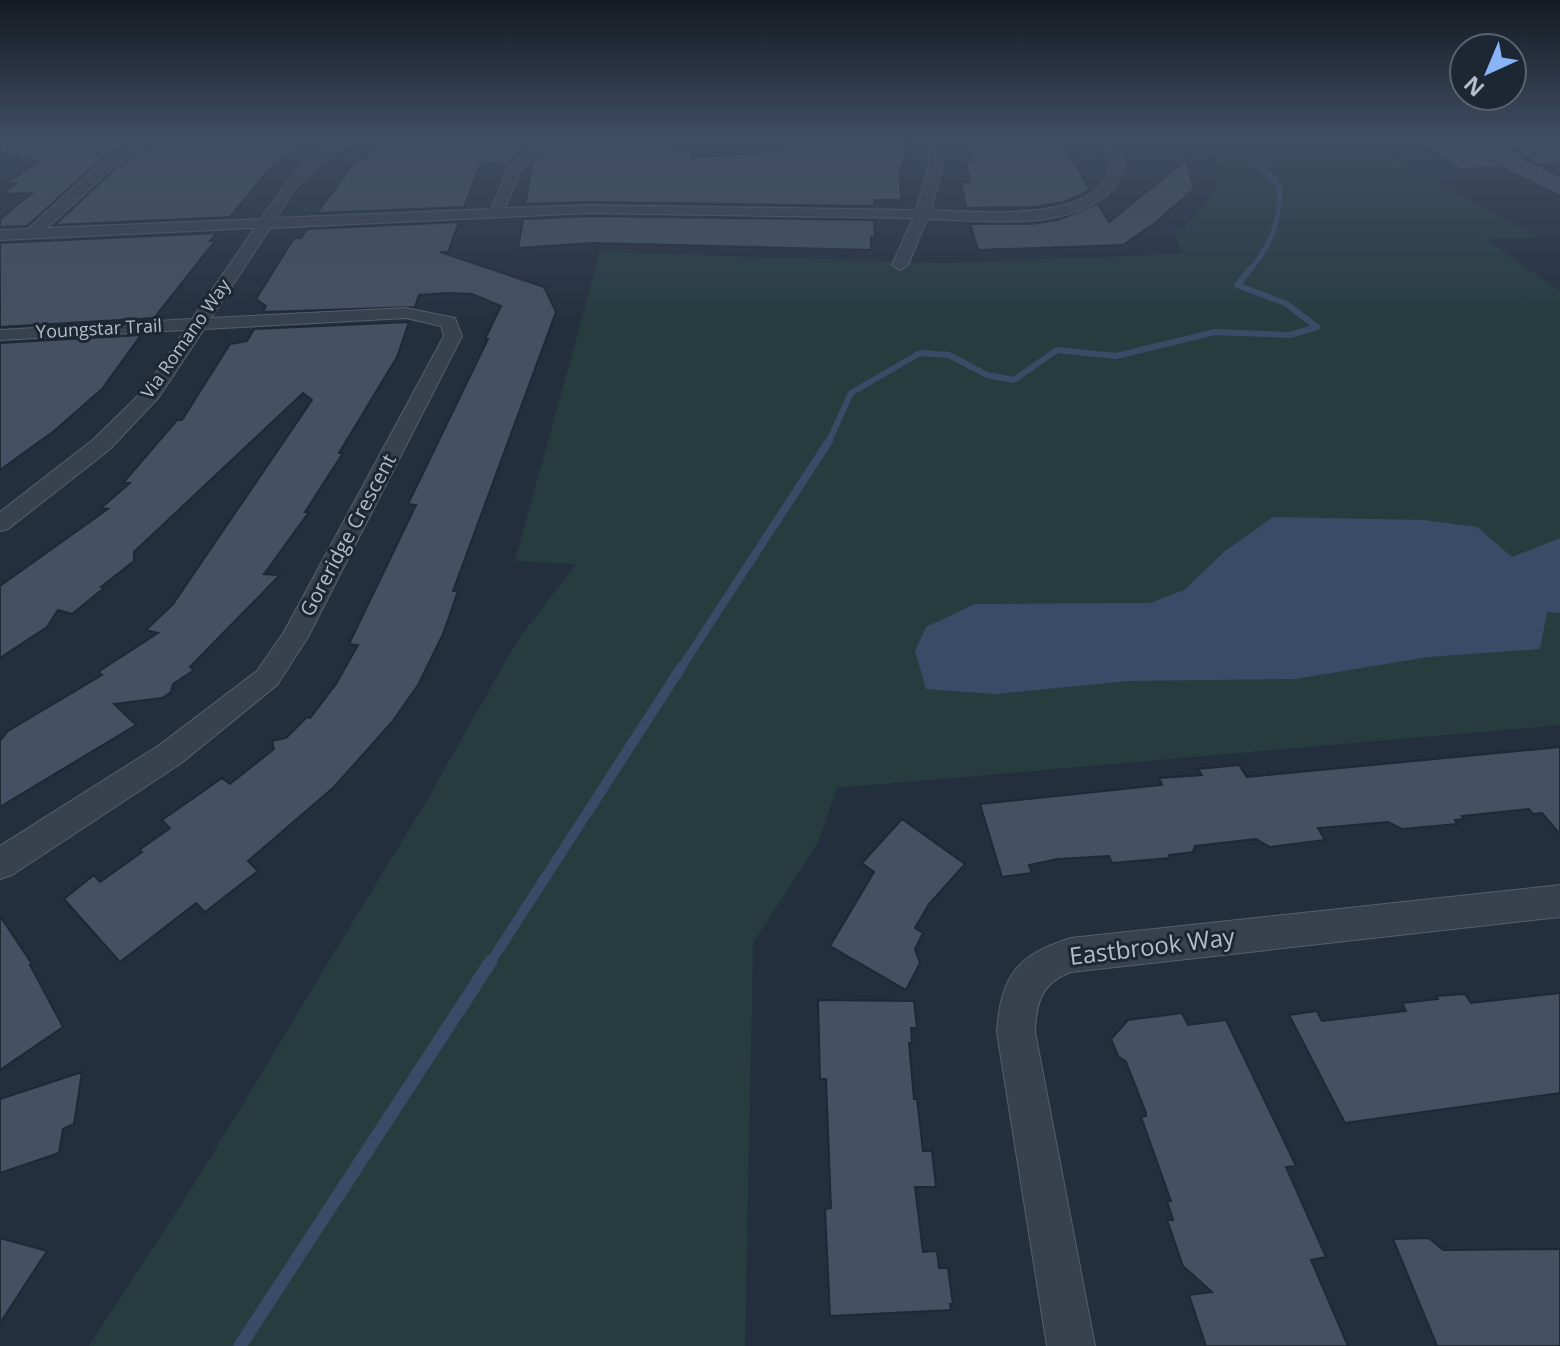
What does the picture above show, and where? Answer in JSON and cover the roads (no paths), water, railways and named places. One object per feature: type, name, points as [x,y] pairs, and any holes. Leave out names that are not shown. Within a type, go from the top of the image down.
[{"type":"street","points":[[33,233],[69,200]]},
{"type":"street","name":"Via Romano Way","points":[[0,524],[102,444],[152,393],[280,200]]},
{"type":"street","points":[[497,212],[501,200]]},
{"type":"street","points":[[900,265],[926,200]]},
{"type":"street","points":[[0,235],[589,209],[1036,216],[1072,209],[1086,200]]},
{"type":"street","name":"Goreridge Crescent","points":[[0,864],[169,755],[267,678],[295,637],[453,336],[449,322],[414,313],[199,323]]},
{"type":"street","name":"Youngstar Trail","points":[[0,335],[199,323]]},
{"type":"street","name":"Eastbrook Way","points":[[1071,1346],[1016,1032],[1018,997],[1031,975],[1044,965],[1071,955],[1560,901]]},
{"type":"water","points":[[1273,517],[1424,520],[1477,527],[1512,557],[1560,538],[1560,613],[1547,612],[1540,649],[1428,657],[1295,679],[1128,681],[995,694],[926,689],[915,651],[926,627],[975,604],[1150,603],[1184,590],[1225,551]]},
{"type":"waterway","points":[[1250,270],[1264,251],[1273,231],[1279,200]]},
{"type":"waterway","points":[[829,441],[851,393],[920,353],[949,355],[987,375],[1014,380],[1057,350],[1116,356],[1215,332],[1290,335],[1317,327],[1285,303],[1237,285],[1251,268]]},
{"type":"waterway","points":[[681,668],[829,441]]},
{"type":"waterway","points":[[490,963],[682,666]]},
{"type":"waterway","points":[[240,1346],[491,961]]}]
